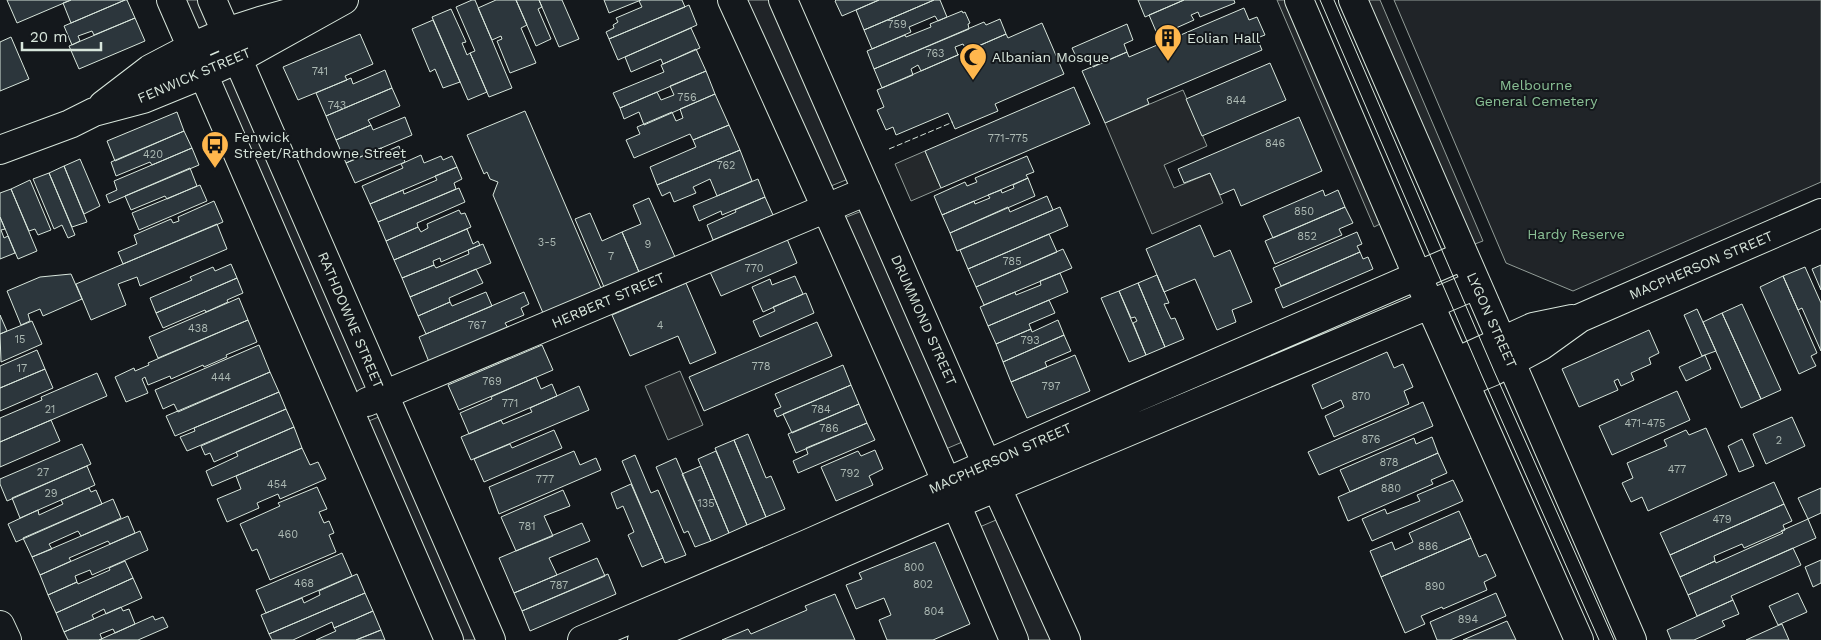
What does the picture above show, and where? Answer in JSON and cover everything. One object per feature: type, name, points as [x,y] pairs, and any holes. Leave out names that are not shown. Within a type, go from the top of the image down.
[{"type":"street","points":[[171,0],[450,640]]},
{"type":"street","name":"RATHDOWNE STREET","points":[[212,0],[491,640]]},
{"type":"street","name":"FENWICK STREET","points":[[0,150],[70,124],[94,112],[150,69],[192,47],[260,20],[334,0]]},
{"type":"street","name":"FENWICK STREET","points":[[94,112],[142,99],[238,59],[344,0]]},
{"type":"street","points":[[732,0],[827,208],[1014,640]]},
{"type":"street","name":"DRUMMOND STREET","points":[[783,0],[1066,640]]},
{"type":"street","points":[[1299,0],[1430,305],[1579,640]]},
{"type":"street","name":"LYGON STREET","points":[[1353,0],[1632,640]]},
{"type":"street","name":"HERBERT STREET","points":[[349,410],[867,191]]},
{"type":"street","name":"MACPHERSON STREET","points":[[1461,372],[1506,352],[1533,327],[1580,318],[1821,213]]},
{"type":"street","name":"MACPHERSON STREET","points":[[992,476],[1209,366],[1463,256]]},
{"type":"street","name":"MACPHERSON STREET","points":[[582,640],[992,476],[1220,393],[1476,285]]},
{"type":"street","points":[[1209,366],[1220,393]]},
{"type":"street","name":"MACPHERSON STREET","points":[[642,640],[952,493]]},
{"type":"street","points":[[0,625],[7,640]]},
{"type":"green space","points":[[179,0],[204,0],[216,28],[195,38]]},
{"type":"green space","points":[[743,0],[775,0],[853,177],[826,188]]},
{"type":"green space","name":"Melbourne General Cemetery","points":[[1394,0],[1821,0],[1821,182],[1573,291],[1506,263]]},
{"type":"green space","points":[[234,70],[371,387],[351,396],[212,79]]},
{"type":"green space","points":[[867,209],[967,440],[941,451],[839,220]]},
{"type":"green space","points":[[381,416],[483,640],[456,640],[364,423]]},
{"type":"green space","points":[[1003,517],[1056,640],[1024,640],[975,529]]},
{"type":"shaded area","points":[[1277,0],[1287,0],[1382,223],[1374,227]]},
{"type":"shaded area","points":[[1367,0],[1380,0],[1483,241],[1472,245]]},
{"type":"shaded area","points":[[1183,90],[1207,146],[1164,165],[1174,188],[1210,173],[1223,203],[1152,234],[1105,123]]},
{"type":"shaded area","points":[[925,151],[941,188],[911,201],[895,164]]},
{"type":"shaded area","points":[[680,371],[703,425],[668,440],[645,386]]},
{"type":"building","points":[[7,0],[71,0],[17,23]]},
{"type":"building","points":[[71,0],[125,0],[71,23],[63,3]]},
{"type":"building","points":[[127,0],[135,18],[94,35],[92,31],[78,36],[80,41],[72,45],[64,26]]},
{"type":"building","points":[[475,0],[512,88],[489,97],[470,53],[475,51],[456,7]]},
{"type":"building","points":[[496,0],[516,0],[527,25],[521,28],[536,63],[510,73],[497,41],[502,39],[501,36],[492,40],[478,8]]},
{"type":"building","points":[[516,0],[539,0],[542,7],[538,9],[551,39],[536,46]]},
{"type":"building","points":[[539,0],[562,0],[579,39],[559,47]]},
{"type":"building","points":[[604,0],[641,0],[609,13]]},
{"type":"building","points":[[682,0],[685,7],[609,39],[606,32],[614,28],[613,25],[618,22],[616,18],[642,7],[639,1]]},
{"type":"building","points":[[836,0],[879,0],[842,16]]},
{"type":"building","points":[[879,0],[934,0],[864,30],[856,10]]},
{"type":"building","points":[[934,0],[940,0],[947,17],[938,21],[935,16],[909,27],[911,32],[872,49],[864,30]]},
{"type":"building","points":[[1138,0],[1184,0],[1145,17]]},
{"type":"building","points":[[1184,0],[1234,0],[1235,3],[1200,17],[1198,12],[1191,15],[1194,20],[1158,36],[1149,15]]},
{"type":"building","points":[[689,5],[697,25],[618,60],[609,39]]},
{"type":"building","name":"Eolian Hall","points":[[1244,8],[1249,20],[1257,17],[1265,35],[1257,38],[1262,50],[1147,99],[1149,104],[1105,123],[1082,71],[1127,52],[1129,57]]},
{"type":"building","points":[[451,9],[466,42],[462,43],[467,55],[470,53],[487,92],[468,100],[432,17]]},
{"type":"building","points":[[962,11],[963,13],[965,12],[970,23],[968,24],[969,29],[874,69],[867,51],[905,35],[906,37],[931,27],[930,24]]},
{"type":"building","points":[[135,18],[145,41],[79,69],[69,46]]},
{"type":"building","points":[[1000,19],[1006,34],[967,51],[963,44],[955,47],[958,55],[921,71],[918,65],[911,69],[913,75],[882,88],[874,69],[984,22],[986,25]]},
{"type":"building","points":[[433,20],[460,82],[443,88],[435,69],[430,72],[412,29]]},
{"type":"building","name":"Albanian Mosque","points":[[1042,23],[1064,74],[995,104],[998,111],[955,129],[948,113],[896,135],[893,127],[886,130],[877,110],[884,107],[877,90],[1006,34],[1008,38]]},
{"type":"building","points":[[1127,24],[1133,40],[1124,44],[1127,52],[1093,67],[1089,59],[1079,63],[1072,48]]},
{"type":"building","points":[[691,28],[700,48],[663,64],[661,59],[631,72],[625,57]]},
{"type":"building","points":[[360,34],[373,64],[345,76],[347,80],[298,100],[283,67]]},
{"type":"building","points":[[11,37],[29,79],[0,91],[0,42]]},
{"type":"building","points":[[696,49],[706,71],[620,108],[613,93],[664,72],[661,65]]},
{"type":"building","points":[[1270,63],[1286,100],[1202,136],[1186,99]]},
{"type":"building","points":[[385,70],[392,88],[326,116],[316,93],[351,78],[353,84]]},
{"type":"building","points":[[706,71],[715,94],[644,125],[639,112],[624,119],[620,108],[657,92],[661,100],[674,95],[670,86]]},
{"type":"building","points":[[1074,87],[1090,124],[941,188],[925,151]]},
{"type":"building","points":[[392,88],[400,106],[368,120],[371,125],[336,140],[326,116]]},
{"type":"building","points":[[715,94],[729,125],[693,140],[690,134],[634,158],[626,140],[640,134],[637,127],[672,112],[676,121],[683,118],[680,109]]},
{"type":"building","points":[[525,111],[601,288],[543,313],[493,195],[498,182],[490,179],[487,172],[484,174],[467,135]]},
{"type":"building","points":[[177,112],[184,131],[115,161],[107,141]]},
{"type":"building","points":[[405,117],[412,135],[346,163],[336,140],[371,125],[373,130]]},
{"type":"building","points":[[1299,117],[1322,171],[1241,206],[1234,189],[1220,195],[1210,173],[1184,183],[1178,169]]},
{"type":"building","points":[[729,125],[740,150],[657,185],[650,167],[696,147],[693,140]]},
{"type":"building","points":[[184,131],[192,148],[152,165],[150,162],[116,176],[111,162]]},
{"type":"building","points":[[399,146],[405,162],[355,183],[346,163],[381,148],[383,153]]},
{"type":"building","points":[[192,148],[199,165],[109,203],[106,195],[117,190],[114,181]]},
{"type":"building","points":[[740,150],[752,181],[717,196],[710,179],[693,187],[696,193],[674,202],[670,192],[662,196],[657,185]]},
{"type":"building","points":[[421,155],[424,163],[441,156],[443,160],[452,156],[457,167],[370,204],[362,186],[403,168],[401,164]]},
{"type":"building","points":[[1027,156],[1034,172],[1026,175],[1028,178],[942,215],[934,196],[965,182],[967,186],[977,182],[975,178]]},
{"type":"building","points":[[80,159],[100,206],[84,214],[64,166]]},
{"type":"building","points":[[64,166],[87,222],[72,227],[49,173]]},
{"type":"building","points":[[457,167],[462,179],[454,183],[456,189],[378,222],[370,204],[403,190],[404,194],[437,180],[435,176]]},
{"type":"building","points":[[190,168],[197,186],[167,199],[165,196],[131,210],[125,196]]},
{"type":"building","points":[[49,173],[75,235],[68,238],[62,225],[54,229],[33,179]]},
{"type":"building","points":[[1028,178],[1035,196],[950,233],[942,215],[974,201],[975,204],[990,198],[988,195],[1001,190],[1002,193],[1014,188],[1013,185]]},
{"type":"building","points":[[758,179],[765,197],[722,215],[721,211],[699,221],[693,206]]},
{"type":"building","points":[[30,180],[51,230],[38,235],[35,229],[29,231],[11,189]]},
{"type":"building","points":[[200,185],[207,201],[139,230],[132,213]]},
{"type":"building","points":[[459,188],[465,202],[417,223],[418,227],[386,241],[378,222]]},
{"type":"building","points":[[11,189],[37,251],[18,259],[0,217],[0,193]]},
{"type":"building","points":[[1323,190],[1325,196],[1338,190],[1345,207],[1273,238],[1263,216]]},
{"type":"building","points":[[1047,196],[1053,210],[957,251],[950,233],[1008,207],[1010,212]]},
{"type":"building","points":[[765,197],[773,215],[713,240],[707,225]]},
{"type":"building","points":[[649,198],[675,257],[639,272],[622,232],[641,224],[633,205]]},
{"type":"building","points":[[214,201],[223,222],[123,264],[118,252],[137,244],[134,235],[171,219],[173,223],[179,221],[178,217]]},
{"type":"building","points":[[1060,207],[1068,226],[968,269],[960,250]]},
{"type":"building","points":[[1345,207],[1353,223],[1339,229],[1342,235],[1275,264],[1265,241]]},
{"type":"building","points":[[459,210],[461,214],[465,213],[471,227],[394,260],[386,241],[418,227],[421,232],[428,228],[427,224]]},
{"type":"building","points":[[590,213],[602,241],[622,232],[639,272],[604,287],[575,219]]},
{"type":"building","points":[[0,217],[5,229],[1,230],[4,238],[8,236],[15,253],[0,259]]},
{"type":"building","points":[[217,224],[227,249],[140,286],[137,277],[118,284],[126,305],[91,320],[76,284]]},
{"type":"building","points":[[1200,225],[1214,257],[1230,250],[1252,302],[1232,310],[1236,322],[1217,330],[1195,279],[1164,292],[1146,249]]},
{"type":"building","points":[[467,229],[473,244],[478,241],[480,245],[441,262],[440,258],[433,261],[434,265],[402,278],[394,260]]},
{"type":"building","points":[[1357,232],[1362,244],[1357,246],[1360,252],[1281,286],[1273,268]]},
{"type":"building","points":[[1049,234],[1057,252],[976,287],[968,269]]},
{"type":"building","points":[[787,239],[797,263],[721,296],[710,272]]},
{"type":"building","points":[[483,244],[491,263],[410,297],[402,278],[434,265],[436,268],[469,254],[468,250]]},
{"type":"building","points":[[1063,249],[1072,268],[984,305],[976,287]]},
{"type":"building","points":[[1360,252],[1363,259],[1368,257],[1373,269],[1283,308],[1275,289]]},
{"type":"building","points":[[231,264],[237,278],[156,313],[150,298],[192,280],[190,277],[213,267],[215,271]]},
{"type":"building","points":[[1821,265],[1821,290],[1812,269]]},
{"type":"building","points":[[1805,267],[1821,303],[1821,351],[1802,308],[1798,310],[1783,276]]},
{"type":"building","points":[[476,269],[483,283],[449,298],[450,302],[418,316],[410,297]]},
{"type":"building","points":[[1060,273],[1068,292],[988,326],[980,307],[1015,292],[1016,295],[1041,285],[1040,281]]},
{"type":"building","points":[[71,274],[82,299],[43,316],[40,309],[28,314],[30,321],[21,325],[7,291],[40,277]]},
{"type":"building","points":[[1157,275],[1169,303],[1164,304],[1171,319],[1175,318],[1184,339],[1165,347],[1138,283]]},
{"type":"building","points":[[795,276],[803,294],[763,312],[752,287],[770,279],[772,285]]},
{"type":"building","points":[[1783,276],[1817,353],[1811,356],[1816,366],[1799,374],[1760,287]]},
{"type":"building","points":[[237,278],[243,293],[206,312],[205,310],[163,328],[156,313]]},
{"type":"building","points":[[686,283],[716,353],[690,364],[678,336],[630,356],[612,315]]},
{"type":"building","points":[[1138,283],[1165,347],[1146,355],[1133,323],[1137,321],[1135,317],[1131,318],[1119,291]]},
{"type":"building","points":[[1119,291],[1146,355],[1129,362],[1101,298]]},
{"type":"building","points":[[486,292],[492,306],[426,334],[418,316],[450,302],[452,306]]},
{"type":"building","points":[[524,292],[529,304],[521,308],[524,315],[505,323],[508,328],[429,362],[419,337]]},
{"type":"building","points":[[806,293],[814,313],[760,337],[753,321],[775,311],[773,307]]},
{"type":"building","points":[[239,298],[248,320],[158,358],[149,337]]},
{"type":"building","points":[[1049,300],[1055,313],[1029,324],[1031,329],[996,344],[988,326]]},
{"type":"building","points":[[1742,304],[1781,390],[1761,399],[1722,313]]},
{"type":"building","points":[[1697,309],[1716,351],[1702,356],[1684,315]]},
{"type":"building","points":[[1722,313],[1761,399],[1741,408],[1703,322]]},
{"type":"building","points":[[0,315],[7,331],[0,334]]},
{"type":"building","points":[[248,320],[257,342],[204,367],[203,365],[171,379],[170,376],[148,385],[145,377],[142,379],[148,393],[126,402],[115,377],[134,368],[135,371],[149,365],[148,363]]},
{"type":"building","points":[[1058,320],[1064,335],[1003,362],[996,344],[1031,329],[1032,332]]},
{"type":"building","points":[[32,321],[42,344],[1,362],[0,334]]},
{"type":"building","points":[[817,322],[832,356],[704,411],[689,377]]},
{"type":"building","points":[[1649,330],[1659,353],[1649,358],[1651,364],[1631,373],[1634,380],[1621,386],[1618,379],[1614,381],[1618,390],[1579,407],[1562,369]]},
{"type":"building","points":[[1064,335],[1071,351],[1045,362],[1047,367],[1011,382],[1003,362]]},
{"type":"building","points":[[259,345],[270,372],[178,412],[174,404],[163,409],[155,390]]},
{"type":"building","points":[[542,345],[553,370],[459,410],[448,385]]},
{"type":"building","points":[[37,350],[45,369],[0,388],[0,366]]},
{"type":"building","points":[[1387,352],[1394,368],[1403,364],[1413,387],[1404,391],[1409,404],[1334,437],[1325,416],[1344,407],[1341,400],[1322,409],[1312,385]]},
{"type":"building","points":[[1075,355],[1090,391],[1027,418],[1011,382]]},
{"type":"building","points":[[1705,355],[1711,369],[1686,381],[1679,367]]},
{"type":"building","points":[[843,365],[851,385],[777,417],[774,410],[781,407],[775,394]]},
{"type":"building","points":[[45,369],[53,388],[0,411],[0,388]]},
{"type":"building","points":[[270,372],[279,392],[175,436],[166,416]]},
{"type":"building","points":[[97,373],[107,396],[0,442],[0,418],[42,400],[41,397]]},
{"type":"building","points":[[536,377],[541,389],[552,384],[557,396],[469,434],[460,413]]},
{"type":"building","points":[[851,385],[859,404],[792,433],[783,414]]},
{"type":"building","points":[[579,386],[589,410],[471,460],[461,437],[501,420],[503,424],[532,412],[530,408]]},
{"type":"building","points":[[1677,391],[1690,420],[1612,455],[1599,426]]},
{"type":"building","points":[[279,392],[286,409],[187,451],[180,437],[195,431],[194,428]]},
{"type":"building","points":[[1423,402],[1433,426],[1319,475],[1308,452]]},
{"type":"building","points":[[859,404],[867,423],[796,453],[788,434]]},
{"type":"building","points":[[286,409],[294,427],[214,462],[210,453],[205,455],[201,446]]},
{"type":"building","points":[[1792,417],[1805,446],[1766,464],[1753,434]]},
{"type":"building","points":[[51,420],[60,441],[0,467],[0,442]]},
{"type":"building","points":[[867,423],[875,440],[798,473],[793,461],[808,454],[806,448]]},
{"type":"building","points":[[294,427],[302,448],[212,486],[206,471],[238,456],[236,452]]},
{"type":"building","points":[[1706,428],[1727,475],[1648,511],[1642,497],[1631,502],[1622,483],[1633,478],[1627,463],[1667,446],[1664,440],[1686,430],[1689,435]]},
{"type":"building","points":[[554,430],[562,448],[484,482],[474,459],[510,444],[512,448]]},
{"type":"building","points":[[748,434],[766,478],[771,476],[785,509],[766,517],[734,440]]},
{"type":"building","points":[[1432,437],[1438,453],[1350,492],[1340,470],[1414,438],[1416,444]]},
{"type":"building","points":[[1742,439],[1754,466],[1739,472],[1728,446]]},
{"type":"building","points":[[734,440],[766,517],[747,525],[715,448]]},
{"type":"building","points":[[82,444],[91,464],[7,501],[0,484],[0,479]]},
{"type":"building","points":[[302,448],[310,465],[318,462],[326,479],[280,499],[278,494],[257,503],[259,508],[227,522],[217,499],[241,489],[236,476]]},
{"type":"building","points":[[875,450],[883,469],[869,476],[873,485],[836,501],[821,467],[858,451],[861,456]]},
{"type":"building","points":[[574,451],[580,465],[596,458],[601,470],[499,514],[489,487]]},
{"type":"building","points":[[716,451],[747,525],[729,533],[698,459]]},
{"type":"building","points":[[1438,453],[1447,473],[1431,480],[1433,484],[1348,521],[1338,497]]},
{"type":"building","points":[[635,455],[651,493],[658,490],[686,555],[665,563],[622,461]]},
{"type":"building","points":[[676,458],[711,541],[695,547],[688,531],[684,533],[656,467]]},
{"type":"building","points":[[87,466],[95,485],[20,518],[12,498]]},
{"type":"building","points":[[701,466],[729,533],[711,541],[682,474]]},
{"type":"building","points":[[1453,480],[1463,501],[1372,541],[1362,519],[1385,509],[1387,514],[1420,501],[1417,495]]},
{"type":"building","points":[[1774,482],[1784,504],[1670,555],[1660,533]]},
{"type":"building","points":[[631,484],[663,558],[642,567],[628,535],[634,532],[623,506],[617,509],[611,493]]},
{"type":"building","points":[[317,487],[327,509],[319,512],[324,523],[329,521],[334,533],[329,535],[336,552],[270,580],[257,549],[252,551],[240,524],[280,506],[278,503]]},
{"type":"building","points":[[89,488],[91,492],[96,490],[102,504],[16,542],[8,524],[38,510],[39,515],[63,504],[61,500]]},
{"type":"building","points":[[1821,488],[1821,513],[1808,519],[1798,498]]},
{"type":"building","points":[[563,490],[570,506],[544,516],[553,536],[516,551],[501,517]]},
{"type":"building","points":[[113,499],[121,518],[81,536],[78,531],[49,544],[52,549],[32,557],[23,538]]},
{"type":"building","points":[[1784,504],[1792,521],[1783,525],[1785,530],[1744,548],[1742,544],[1714,556],[1715,561],[1680,577],[1670,555]]},
{"type":"building","points":[[1459,511],[1471,538],[1381,577],[1370,551],[1392,542],[1395,550],[1413,542],[1409,533]]},
{"type":"building","points":[[128,516],[135,533],[110,544],[108,541],[69,558],[71,561],[40,575],[32,557]]},
{"type":"building","points":[[1808,519],[1816,538],[1688,595],[1680,577],[1783,533],[1781,531]]},
{"type":"building","points":[[582,523],[590,541],[549,558],[557,575],[514,593],[499,558]]},
{"type":"building","points":[[140,531],[148,550],[92,575],[90,570],[75,576],[77,582],[48,595],[40,575]]},
{"type":"building","points":[[1471,538],[1479,557],[1486,554],[1496,576],[1484,582],[1487,590],[1443,609],[1442,607],[1421,616],[1425,624],[1405,633],[1381,577]]},
{"type":"building","points":[[935,542],[970,624],[933,640],[887,640],[879,620],[891,615],[884,598],[856,609],[846,585],[862,579],[859,573]]},
{"type":"building","points":[[1793,548],[1801,565],[1731,596],[1733,600],[1697,616],[1688,595]]},
{"type":"building","points":[[342,553],[352,576],[266,613],[256,590]]},
{"type":"building","points":[[597,558],[605,576],[522,611],[514,593]]},
{"type":"building","points":[[1821,560],[1821,583],[1813,587],[1805,567]]},
{"type":"building","points":[[125,561],[133,578],[56,613],[48,595],[110,570],[109,568]]},
{"type":"building","points":[[357,574],[365,593],[269,634],[261,615],[302,598],[304,603],[320,595],[319,591]]},
{"type":"building","points":[[608,574],[616,594],[530,631],[522,611]]},
{"type":"building","points":[[133,578],[142,598],[106,614],[104,609],[92,615],[94,619],[64,632],[56,613]]},
{"type":"building","points":[[365,593],[373,611],[334,628],[332,622],[293,640],[272,640],[269,634]]},
{"type":"building","points":[[1496,593],[1506,616],[1450,640],[1437,640],[1430,622]]},
{"type":"building","points":[[1798,593],[1807,612],[1778,625],[1769,606]]},
{"type":"building","points":[[835,594],[855,640],[722,640],[748,629],[751,634],[807,610],[805,606]]},
{"type":"building","points":[[1733,600],[1739,614],[1722,621],[1725,626],[1694,640],[1671,640],[1667,630]]},
{"type":"building","points":[[121,607],[123,611],[129,609],[135,624],[115,633],[113,629],[100,634],[102,639],[99,640],[68,640],[64,632]]},
{"type":"building","points":[[373,611],[381,630],[356,640],[316,640],[336,631],[334,628]]},
{"type":"building","points":[[153,616],[155,620],[163,617],[168,627],[138,640],[99,640]]},
{"type":"building","points":[[1507,621],[1516,640],[1463,640]]},
{"type":"building","points":[[1782,624],[1789,640],[1746,640],[1777,626]]},
{"type":"building","points":[[381,630],[385,640],[356,640]]},
{"type":"tram line","points":[[1320,0],[1482,376],[1599,640]]},
{"type":"tram line","points":[[1334,0],[1494,371],[1614,640]]},
{"type":"fence","points":[[889,149],[953,122]]},
{"type":"place","name":"Eolian Hall","points":[[1168,62]]},
{"type":"place","name":"Albanian Mosque","points":[[973,81]]},
{"type":"place","name":"Fenwick Street/Rathdowne Street","points":[[215,169]]},
{"type":"park label","name":"Hardy Reserve","points":[[1576,234]]}]
